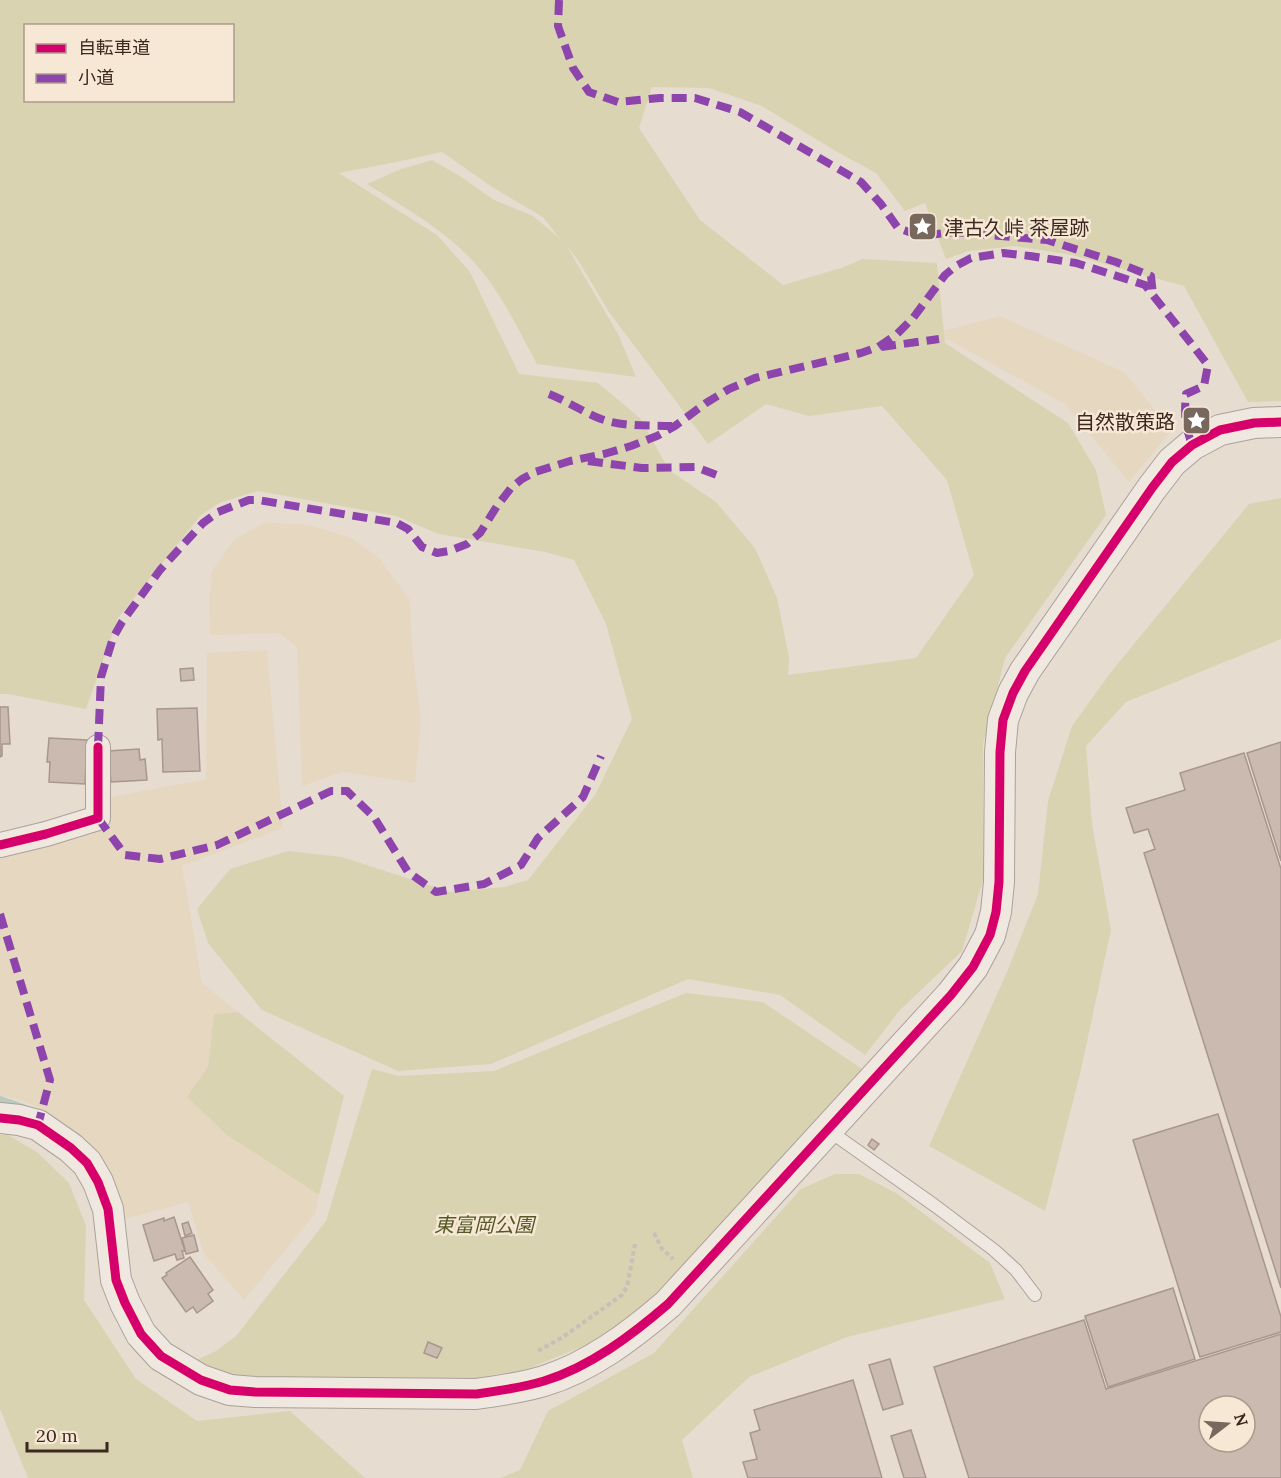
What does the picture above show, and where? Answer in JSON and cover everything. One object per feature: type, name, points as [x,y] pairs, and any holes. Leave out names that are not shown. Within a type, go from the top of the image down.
[{"type":"street","points":[[0,1118],[38,1125],[71,1148],[87,1163],[98,1182],[108,1209],[116,1280],[124,1303],[141,1334],[161,1356],[201,1380],[230,1390],[293,1393],[476,1394],[509,1390],[544,1381],[585,1363],[639,1328],[668,1304],[951,995],[973,967],[990,935],[996,912],[999,882],[1000,752],[1003,720],[1013,693],[1025,671],[1172,462],[1192,445],[1220,430],[1254,423],[1281,423]]},
{"type":"street","points":[[0,845],[98,818],[98,747]]},
{"type":"lane","points":[[827,1130],[994,1250],[1016,1270],[1035,1295]]},
{"type":"path","points":[[532,1354],[563,1337],[622,1295],[627,1287],[634,1244]]},
{"type":"shaded area","points":[[1000,316],[1124,372],[1172,430],[1129,482],[1065,404],[936,333]]},
{"type":"shaded area","points":[[265,522],[308,525],[350,537],[379,558],[410,600],[412,645],[421,720],[415,783],[343,772],[302,786],[297,647],[279,633],[210,635],[209,601],[212,571],[235,539]]},
{"type":"shaded area","points":[[267,650],[283,828],[182,866],[202,983],[238,1012],[214,1014],[208,1067],[227,1135],[319,1195],[315,1214],[244,1300],[204,1254],[188,1202],[121,1220],[104,1163],[50,1113],[25,1102],[0,1095],[0,853],[92,834],[111,797],[206,779],[207,653]]},
{"type":"green space","points":[[0,0],[1281,0],[1281,401],[1248,402],[1184,286],[1072,255],[1014,246],[969,251],[946,259],[925,203],[905,211],[876,173],[762,106],[709,88],[652,87],[639,128],[700,220],[783,285],[863,259],[937,263],[945,343],[1068,423],[1096,470],[1106,515],[1005,658],[983,744],[983,880],[962,951],[900,1010],[865,1055],[780,995],[688,979],[491,1064],[398,1071],[262,1010],[208,943],[197,909],[230,869],[288,851],[342,857],[450,892],[504,887],[528,880],[595,795],[632,719],[606,624],[574,560],[545,552],[439,534],[396,516],[258,491],[219,503],[201,515],[118,618],[86,709],[0,694]],"holes":[[[442,152],[492,187],[543,217],[559,238],[533,216],[494,200],[432,160],[401,169],[367,184],[448,237],[471,259],[491,283],[537,364],[636,377],[618,334],[566,245],[578,260],[609,312],[708,444],[766,404],[809,416],[882,406],[947,480],[974,575],[916,658],[788,675],[789,657],[777,598],[755,548],[716,502],[669,470],[640,418],[598,383],[519,374],[470,272],[437,235],[339,173]]]},
{"type":"green space","points":[[1281,498],[1281,639],[1126,702],[1086,746],[1092,824],[1111,930],[1080,1074],[1045,1211],[929,1146],[1007,972],[1038,894],[1048,801],[1072,726],[1111,672],[1249,504]]},
{"type":"green space","name":"東富岡公園","points":[[686,993],[763,1002],[862,1069],[666,1288],[631,1317],[586,1345],[522,1371],[497,1374],[472,1383],[227,1377],[188,1364],[216,1351],[236,1336],[326,1221],[372,1069],[399,1076],[494,1071]]},
{"type":"green space","points":[[238,1012],[344,1096],[319,1195],[227,1135],[187,1097],[208,1067],[214,1014]]},
{"type":"green space","points":[[0,1135],[8,1135],[37,1152],[69,1183],[86,1226],[84,1300],[136,1379],[197,1421],[290,1411],[365,1478],[28,1478],[0,1409]]},
{"type":"green space","points":[[835,1174],[859,1174],[896,1193],[990,1263],[1005,1299],[847,1337],[749,1377],[682,1440],[693,1478],[500,1478],[520,1470],[548,1411],[654,1353],[801,1189]]},
{"type":"building","points":[[193,668],[194,680],[181,681],[180,669]]},
{"type":"building","points":[[0,707],[8,707],[10,744],[2,744],[2,756],[0,757]]},
{"type":"building","points":[[197,708],[200,771],[163,772],[162,739],[158,740],[157,709]]},
{"type":"building","points":[[49,738],[87,740],[85,784],[49,782],[50,762],[47,762]]},
{"type":"building","points":[[1281,742],[1281,861],[1247,753]]},
{"type":"building","points":[[139,749],[140,760],[145,759],[147,780],[111,782],[108,751]]},
{"type":"building","points":[[1244,753],[1281,869],[1281,1288],[1144,853],[1155,849],[1148,829],[1134,833],[1126,808],[1185,790],[1180,773]]},
{"type":"building","points":[[1218,1114],[1281,1317],[1281,1332],[1200,1357],[1133,1140]]},
{"type":"building","points":[[872,1139],[879,1144],[874,1150],[868,1145]]},
{"type":"building","points":[[174,1217],[185,1251],[182,1251],[184,1258],[177,1260],[175,1254],[154,1261],[143,1225]]},
{"type":"building","points":[[188,1222],[192,1233],[185,1236],[182,1224]]},
{"type":"building","points":[[194,1235],[198,1251],[186,1254],[182,1238]]},
{"type":"building","points":[[190,1257],[213,1290],[208,1294],[213,1301],[197,1313],[193,1307],[186,1312],[162,1278]]},
{"type":"building","points":[[1173,1288],[1195,1359],[1108,1387],[1085,1316]]},
{"type":"building","points":[[1084,1320],[1106,1389],[1281,1334],[1281,1478],[969,1478],[934,1367]]},
{"type":"building","points":[[428,1342],[442,1348],[437,1358],[424,1353]]},
{"type":"building","points":[[890,1359],[903,1404],[883,1410],[869,1365]]},
{"type":"building","points":[[853,1380],[882,1478],[748,1478],[743,1462],[757,1459],[750,1433],[760,1430],[754,1410]]},
{"type":"building","points":[[911,1430],[926,1478],[904,1478],[891,1436]]},
{"type":"waterway","points":[[0,1100],[23,1108]]},
{"type":"marked path","points":[[559,0],[558,26],[573,68],[589,92],[618,102],[660,98],[695,98],[740,112],[861,182],[898,228],[920,236],[954,232],[1047,240],[1151,276],[1153,295]]},
{"type":"marked path","points":[[98,747],[101,677],[113,638],[160,570],[203,523],[218,512],[249,500],[258,500],[397,523],[408,529],[422,547],[437,553],[449,551],[467,544],[480,533],[511,488],[535,472],[570,461],[604,454],[657,436],[729,389],[755,378],[878,347],[897,334],[913,318],[945,275],[971,258],[1003,253],[1076,263],[1145,285],[1208,365],[1204,386],[1186,394],[1186,420],[1192,445]]},
{"type":"marked path","points":[[881,347],[939,339]]},
{"type":"marked path","points":[[549,394],[610,422],[672,426]]},
{"type":"marked path","points":[[588,461],[642,468],[695,467],[717,475]]},
{"type":"marked path","points":[[98,818],[125,855],[160,859],[217,845],[331,791],[347,791],[374,817],[408,872],[436,892],[484,884],[521,865],[538,838],[583,797],[601,756]]},
{"type":"marked path","points":[[0,914],[50,1080],[38,1125]]},
{"type":"cycle path","points":[[0,1118],[38,1125],[71,1148],[87,1163],[98,1182],[108,1209],[116,1280],[141,1334],[161,1356],[201,1380],[230,1390],[255,1392],[476,1394],[544,1381],[594,1359],[668,1304],[951,995],[973,967],[990,935],[996,912],[999,882],[1000,752],[1003,720],[1013,693],[1025,671],[1172,462],[1192,445],[1220,430],[1254,423],[1281,422]]},
{"type":"cycle path","points":[[0,845],[98,818],[98,747]]},
{"type":"place","name":"津古久峠 茶屋跡","points":[[923,227]]},
{"type":"place","name":"自然散策路","points":[[1196,421]]}]
